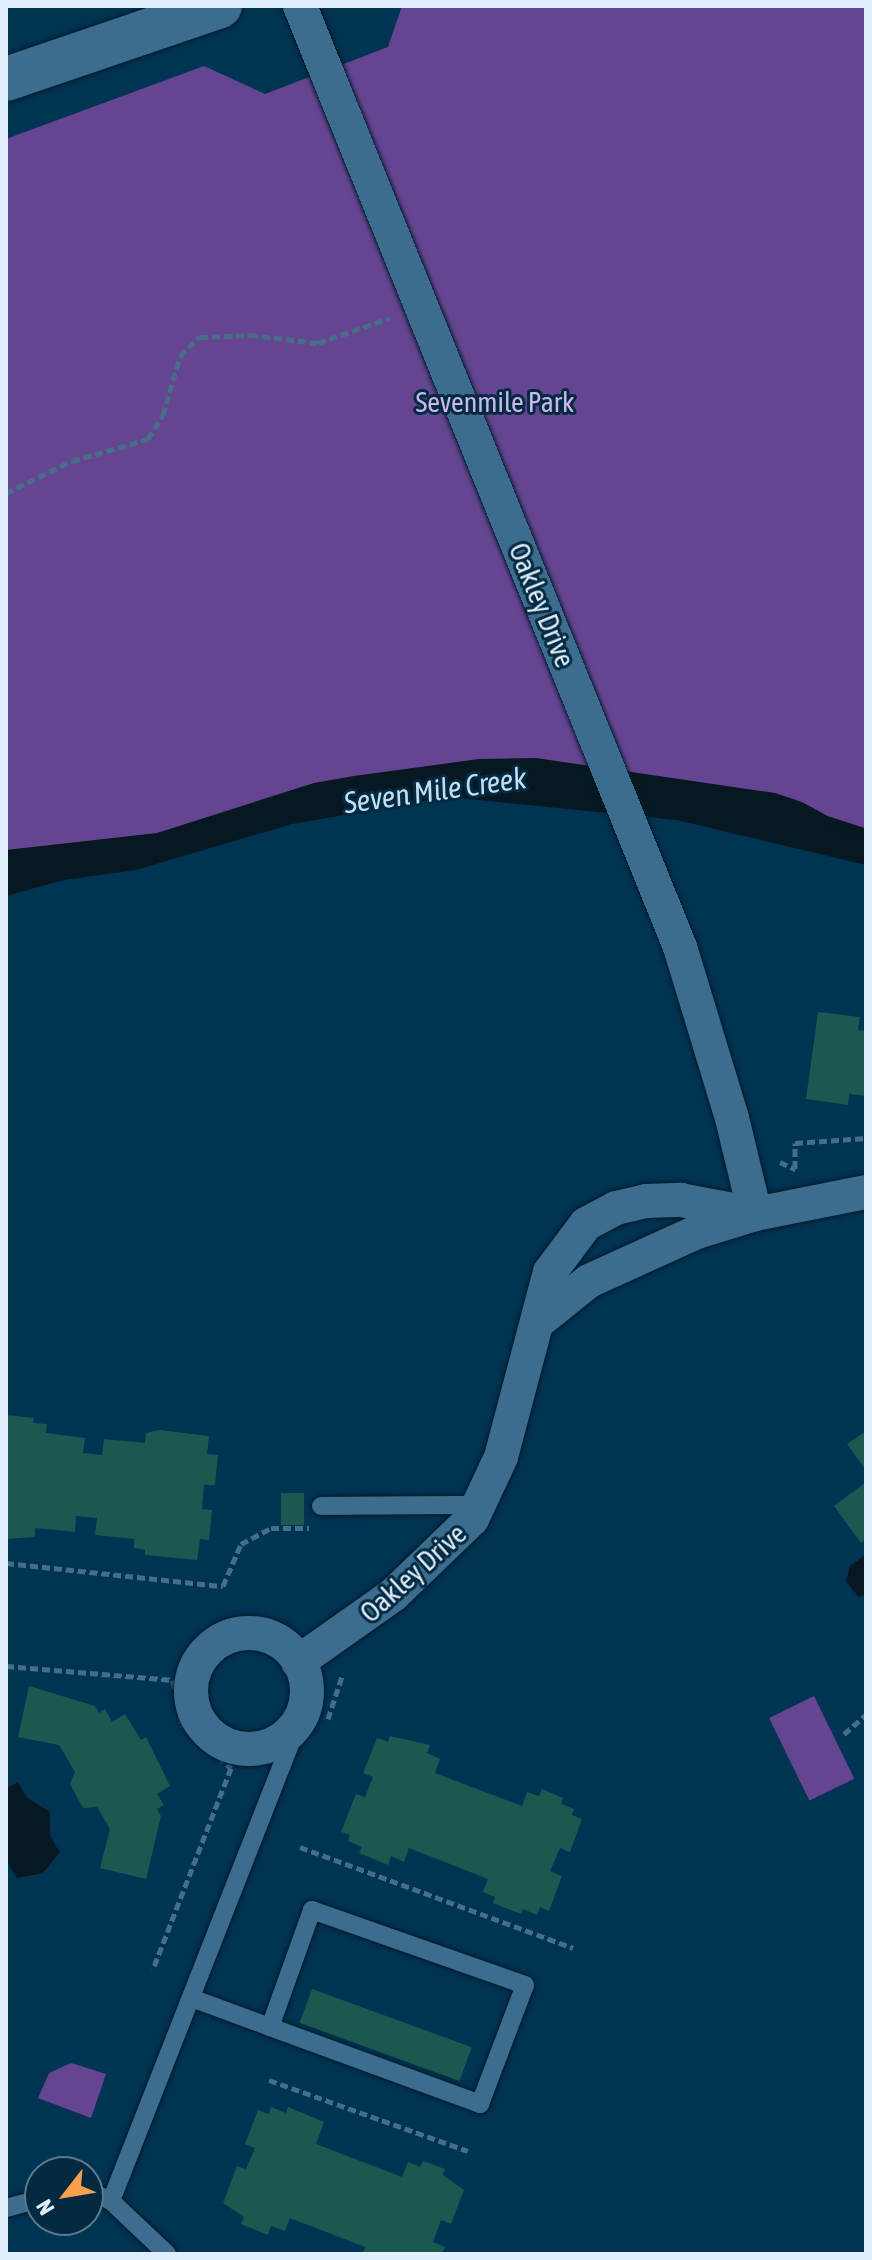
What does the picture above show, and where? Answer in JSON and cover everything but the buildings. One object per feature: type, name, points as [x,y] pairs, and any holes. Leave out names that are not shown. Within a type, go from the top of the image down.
[{"type":"main road","points":[[6,79],[220,6]]},
{"type":"street","name":"Oakley Drive","points":[[298,1662],[355,1625],[431,1562],[480,1505],[501,1457],[558,1257],[599,1215],[646,1201],[681,1200],[755,1214],[696,996],[643,854],[300,6]]},
{"type":"street","points":[[538,1322],[616,1266],[755,1214],[866,1192]]},
{"type":"street","points":[[264,1635],[283,1645],[298,1662],[307,1690],[300,1719],[277,1742],[238,1748],[207,1731],[192,1697],[201,1660],[231,1636],[264,1635]]},
{"type":"lane","points":[[321,1506],[480,1505]]},
{"type":"lane","points":[[111,2201],[194,1999],[300,1719]]},
{"type":"lane","points":[[194,1999],[270,2027],[480,2104],[525,1985],[312,1910],[270,2027]]},
{"type":"lane","points":[[104,2198],[167,2254]]},
{"type":"path","points":[[6,493],[72,461],[148,439],[163,415],[180,356],[203,336],[318,343],[393,317]]},
{"type":"path","points":[[780,1162],[795,1169],[795,1143],[866,1138]]},
{"type":"path","points":[[6,1563],[223,1586],[241,1544],[271,1528],[312,1528]]},
{"type":"path","points":[[6,1666],[173,1680],[182,1724],[231,1768],[153,1969]]},
{"type":"path","points":[[844,1734],[866,1715]]},
{"type":"path","points":[[300,1847],[573,1948]]},
{"type":"path","points":[[269,2080],[468,2151]]},
{"type":"green space","name":"Sevenmile Park","points":[[402,6],[866,6],[866,854],[458,771],[6,874],[6,139],[204,66],[265,94],[388,47]]},
{"type":"green space","points":[[814,1696],[854,1779],[809,1801],[769,1718]]},
{"type":"green space","points":[[71,2063],[106,2074],[91,2118],[38,2098],[49,2073]]},
{"type":"water","points":[[536,758],[775,793],[802,802],[866,837],[866,865],[677,820],[448,797],[292,824],[136,870],[64,880],[6,896],[6,850],[157,833],[314,783],[354,776],[479,759]]},
{"type":"water","points":[[864,1556],[866,1595],[858,1597],[846,1581],[850,1566]]},
{"type":"water","points":[[18,1782],[27,1798],[50,1812],[50,1836],[60,1852],[43,1873],[17,1878],[6,1860],[6,1788]]},
{"type":"waterway","name":"Seven Mile Creek","points":[[830,822],[866,834]]}]
